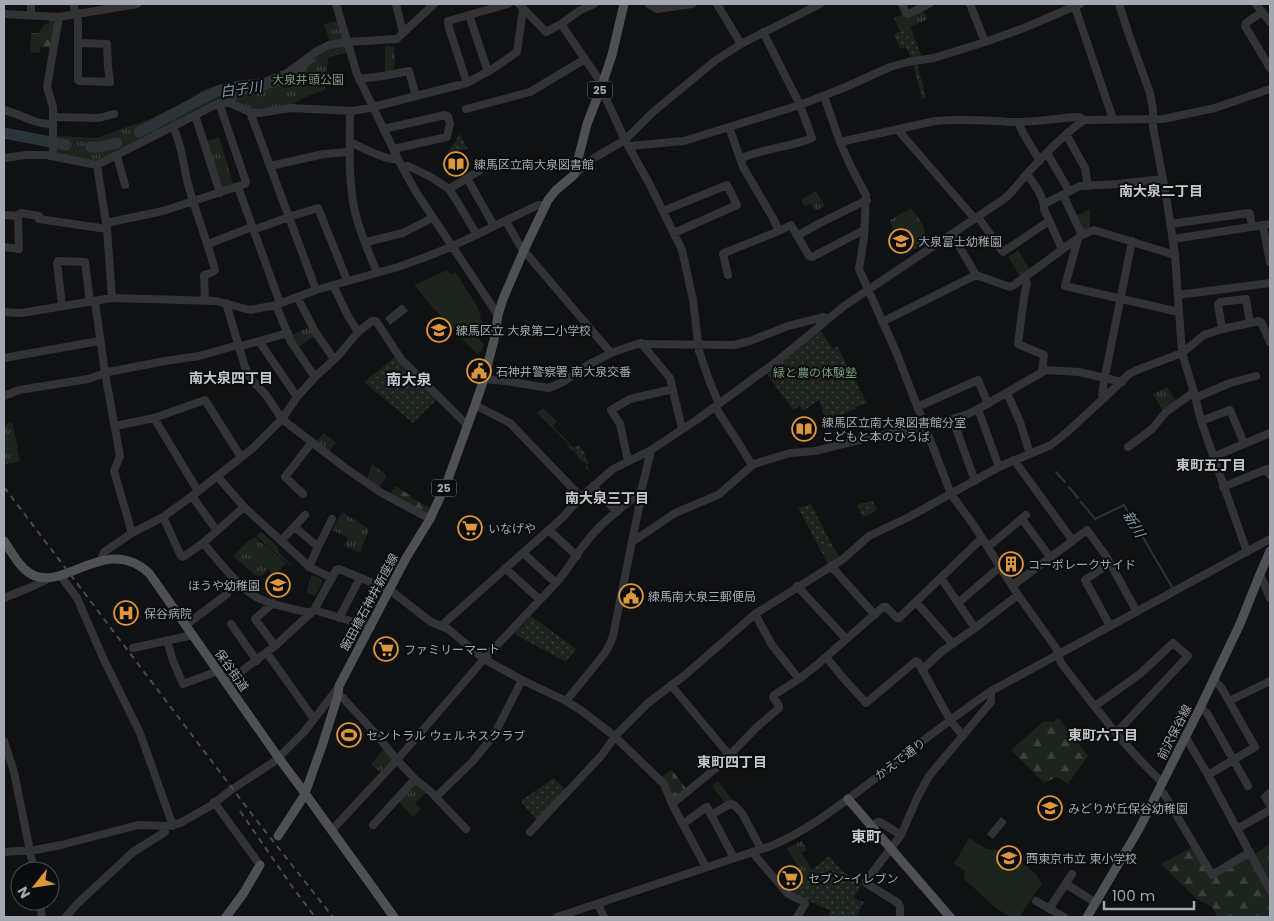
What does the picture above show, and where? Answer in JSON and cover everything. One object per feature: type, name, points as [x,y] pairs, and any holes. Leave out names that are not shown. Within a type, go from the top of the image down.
[{"type":"main road","name":"25","points":[[574,175],[587,124],[613,51],[624,4]]},
{"type":"main road","name":"飯田橋石神井新座線","points":[[278,836],[304,796],[322,746],[338,691],[406,558],[430,519],[447,482],[485,375],[498,315],[524,250],[551,195],[574,175]]},
{"type":"main road","points":[[4,541],[21,565],[29,572],[41,578],[50,578]]},
{"type":"main road","name":"前沢保谷線","points":[[1089,917],[1161,786],[1214,680],[1240,624],[1270,551]]},
{"type":"main road","name":"保谷街道","points":[[50,578],[101,560],[110,559],[123,559],[144,568],[394,917]]},
{"type":"main road","points":[[848,799],[950,917]]},
{"type":"main road","points":[[226,917],[243,894],[260,865]]},
{"type":"street","points":[[31,4],[31,15]]},
{"type":"street","points":[[74,4],[77,15],[79,81],[110,82],[107,44],[78,44]]},
{"type":"street","points":[[4,14],[59,17],[137,4]]},
{"type":"street","points":[[336,4],[354,67],[393,149],[432,218],[498,315]]},
{"type":"street","points":[[396,4],[403,33]]},
{"type":"street","points":[[230,103],[237,85],[265,82],[287,73],[317,51],[332,44],[396,39],[434,4]]},
{"type":"street","points":[[467,83],[448,22],[449,20],[508,4]]},
{"type":"street","points":[[521,6],[546,32],[579,11],[594,4]]},
{"type":"street","points":[[649,4],[657,9],[692,4]]},
{"type":"street","points":[[717,4],[741,44]]},
{"type":"street","points":[[628,143],[629,136],[653,112],[705,68],[741,44],[808,7],[820,4]]},
{"type":"street","points":[[902,4],[908,14],[929,4]]},
{"type":"street","points":[[970,4],[985,42]]},
{"type":"street","points":[[1058,4],[1061,12]]},
{"type":"street","points":[[1119,4],[1150,93],[1153,127],[1175,255],[1182,353],[1201,421],[1247,552]]},
{"type":"street","points":[[1256,4],[1270,22]]},
{"type":"street","points":[[574,175],[594,158],[628,143],[684,141],[800,105],[890,67],[934,58],[1017,31],[1077,5],[1113,119]]},
{"type":"street","points":[[4,158],[26,155],[53,156],[97,165],[219,103],[230,103],[250,112],[262,113],[291,108],[350,111],[467,83],[488,72],[517,52],[521,6]]},
{"type":"street","points":[[1262,12],[1246,23],[1245,26],[1270,68]]},
{"type":"street","points":[[469,14],[488,72]]},
{"type":"street","points":[[53,156],[53,107],[47,87],[59,17]]},
{"type":"street","points":[[560,24],[602,86],[628,143],[682,250],[695,315],[699,351],[717,405],[752,465]]},
{"type":"street","points":[[740,159],[750,154],[812,138],[800,105],[763,32]]},
{"type":"street","points":[[466,109],[530,92],[585,59]]},
{"type":"street","points":[[359,79],[409,71],[416,96]]},
{"type":"street","points":[[840,142],[949,120],[970,119],[1018,122],[1079,117],[1084,120],[1163,119],[1215,108],[1270,89]]},
{"type":"street","points":[[824,96],[840,142],[866,195],[859,268],[897,354],[951,494],[988,547],[1018,595],[1056,648],[1061,663],[1161,786],[1212,875],[1250,852]]},
{"type":"street","points":[[4,215],[18,216],[21,213],[39,216],[39,219],[107,226],[163,212],[245,184],[246,182],[219,103]]},
{"type":"street","points":[[4,110],[16,113],[40,124],[53,120],[99,118],[114,114]]},
{"type":"street","points":[[350,111],[350,179],[354,207],[377,273]]},
{"type":"street","points":[[250,112],[316,290]]},
{"type":"street","points":[[383,129],[446,114],[448,116],[450,124],[447,137],[393,149]]},
{"type":"street","points":[[195,115],[220,193]]},
{"type":"street","points":[[441,626],[562,518],[581,497],[613,469],[651,450],[688,426],[769,368],[844,306],[1008,196],[1066,134],[1084,120]]},
{"type":"street","points":[[1018,122],[1040,161]]},
{"type":"street","points":[[173,127],[185,165],[193,201],[215,270],[204,275],[205,300]]},
{"type":"street","points":[[729,127],[743,167],[780,231]]},
{"type":"street","points":[[898,130],[977,218],[1004,252],[1049,221]]},
{"type":"street","points":[[1066,134],[1085,168],[1088,186]]},
{"type":"street","points":[[350,142],[431,177],[449,190],[477,235]]},
{"type":"street","points":[[270,166],[324,154],[349,152]]},
{"type":"street","points":[[1047,153],[1066,193],[1080,237],[1065,286],[1179,312]]},
{"type":"street","points":[[117,156],[125,185]]},
{"type":"street","points":[[97,165],[107,226],[112,298]]},
{"type":"street","points":[[449,190],[479,171]]},
{"type":"street","points":[[1027,174],[1034,182],[1062,249]]},
{"type":"street","points":[[467,178],[494,226]]},
{"type":"street","points":[[1044,204],[1080,186],[1163,179]]},
{"type":"street","points":[[663,211],[727,185],[737,205],[674,233]]},
{"type":"street","points":[[238,187],[291,342],[315,377]]},
{"type":"street","points":[[797,236],[820,222],[867,200]]},
{"type":"street","points":[[4,305],[4,312],[21,313],[112,298],[205,300],[226,303],[250,310],[278,304],[333,284],[408,264],[451,247],[538,205],[546,205]]},
{"type":"street","points":[[208,244],[316,208],[319,210],[347,280]]},
{"type":"street","points":[[1170,224],[1249,213],[1252,227]]},
{"type":"street","points":[[4,247],[19,249],[18,216]]},
{"type":"street","points":[[366,242],[403,233],[432,218]]},
{"type":"street","points":[[506,221],[524,250],[611,353]]},
{"type":"street","points":[[728,276],[724,253],[791,225],[809,256],[812,257],[864,230]]},
{"type":"street","points":[[1173,239],[1267,225],[1270,262]]},
{"type":"street","points":[[952,234],[976,275],[1010,286],[1014,286],[1080,237],[1096,230],[1175,255]]},
{"type":"street","points":[[1103,399],[1105,377],[1132,241]]},
{"type":"street","points":[[62,306],[58,261],[85,262],[120,456],[114,472],[132,534]]},
{"type":"street","points":[[882,322],[976,275]]},
{"type":"street","points":[[1024,278],[1027,283],[1018,344],[1044,355],[1042,372]]},
{"type":"street","points":[[1178,295],[1270,283]]},
{"type":"street","points":[[333,284],[358,332]]},
{"type":"street","points":[[298,297],[316,332],[334,359]]},
{"type":"street","points":[[1222,329],[1218,304],[1220,302],[1246,298],[1250,323]]},
{"type":"street","points":[[226,303],[245,367],[251,379],[266,395],[282,419],[380,492],[430,519]]},
{"type":"street","points":[[485,375],[506,381],[549,388],[563,382],[591,363],[624,347],[641,343],[734,346],[788,326],[824,317],[828,319]]},
{"type":"street","points":[[101,560],[104,552],[163,517],[262,440],[282,419],[297,397],[315,377],[358,332],[372,321],[376,321],[401,359],[468,426]]},
{"type":"street","points":[[530,832],[648,702],[685,675],[755,614],[843,559],[869,536],[999,467],[1051,445],[1071,429],[1129,374],[1182,353],[1204,335],[1222,329],[1261,321],[1270,342]]},
{"type":"street","points":[[4,396],[19,390],[88,379],[104,373],[199,356],[288,333]]},
{"type":"street","points":[[4,358],[99,341]]},
{"type":"street","points":[[259,341],[297,397]]},
{"type":"street","points":[[641,343],[670,378],[682,429]]},
{"type":"street","points":[[632,542],[675,513],[718,495],[752,465],[790,453],[815,451],[952,420],[988,404],[1046,370],[1079,372],[1122,382]]},
{"type":"street","points":[[1128,447],[1152,429],[1166,412],[1194,395],[1256,376]]},
{"type":"street","points":[[917,407],[978,380],[988,404]]},
{"type":"street","points":[[628,461],[620,424],[611,410],[629,400],[673,390]]},
{"type":"street","points":[[1007,393],[1020,422],[1030,454]]},
{"type":"street","points":[[115,426],[154,418],[205,400],[241,457]]},
{"type":"street","points":[[475,405],[510,423],[581,497]]},
{"type":"street","points":[[978,409],[999,467]]},
{"type":"street","points":[[1201,421],[1230,410],[1244,443]]},
{"type":"street","points":[[154,418],[217,531]]},
{"type":"street","points":[[952,420],[975,481]]},
{"type":"street","points":[[1213,457],[1270,433]]},
{"type":"street","points":[[303,494],[285,477],[312,442]]},
{"type":"street","points":[[566,701],[610,644],[614,636],[641,492],[651,450]]},
{"type":"street","points":[[1014,460],[1073,541]]},
{"type":"street","points":[[1223,487],[1267,469],[1270,475]]},
{"type":"street","points":[[217,476],[244,507],[309,566],[332,578]]},
{"type":"street","points":[[593,486],[617,512]]},
{"type":"street","points":[[332,830],[484,659],[556,583],[584,544],[641,492]]},
{"type":"street","points":[[163,517],[183,557],[203,543],[244,507]]},
{"type":"street","points":[[281,541],[305,515]]},
{"type":"street","points":[[988,547],[1024,517],[1050,557]]},
{"type":"street","points":[[309,566],[332,520]]},
{"type":"street","points":[[295,527],[318,546]]},
{"type":"street","points":[[548,530],[577,556]]},
{"type":"street","points":[[1012,586],[1087,530],[1103,550],[1137,612]]},
{"type":"street","points":[[672,804],[720,765],[756,727],[780,707],[774,695],[799,679],[885,607],[898,618],[982,538]]},
{"type":"street","name":"かえで通り","points":[[557,917],[787,840],[817,822],[991,691],[1270,539]]},
{"type":"street","points":[[203,543],[243,587],[258,598],[371,627]]},
{"type":"street","points":[[523,553],[556,583]]},
{"type":"street","points":[[1110,563],[1085,580],[1110,626]]},
{"type":"street","points":[[831,566],[875,615]]},
{"type":"street","points":[[958,603],[1000,567]]},
{"type":"street","points":[[505,568],[540,600]]},
{"type":"street","points":[[226,683],[267,653],[313,612],[336,570],[339,569],[390,590],[431,622],[448,629],[484,659],[582,710],[615,737],[660,780],[706,868]]},
{"type":"street","points":[[1260,574],[1268,583],[1270,598]]},
{"type":"street","points":[[60,575],[77,598],[100,651],[140,732],[167,828]]},
{"type":"street","points":[[4,598],[50,578]]},
{"type":"street","points":[[339,618],[360,578]]},
{"type":"street","points":[[941,578],[975,628]]},
{"type":"street","points":[[798,586],[846,639]]},
{"type":"street","points":[[186,625],[227,594]]},
{"type":"street","points":[[922,670],[941,652],[1018,595]]},
{"type":"street","points":[[916,602],[952,644]]},
{"type":"street","points":[[272,603],[255,619],[275,646]]},
{"type":"street","points":[[755,614],[772,645],[799,679]]},
{"type":"street","points":[[231,624],[257,661]]},
{"type":"street","points":[[133,648],[193,635]]},
{"type":"street","points":[[167,640],[173,661],[183,684],[218,671]]},
{"type":"street","points":[[1095,706],[1140,674],[1173,643],[1188,656],[1116,732]]},
{"type":"street","points":[[267,653],[314,718]]},
{"type":"street","points":[[826,657],[865,702],[916,661],[918,662],[950,720],[963,736]]},
{"type":"street","points":[[436,797],[473,762],[494,735],[522,680]]},
{"type":"street","points":[[1208,775],[1255,747],[1230,701],[1214,680]]},
{"type":"street","points":[[1230,701],[1270,681]]},
{"type":"street","points":[[671,685],[730,756]]},
{"type":"street","points":[[66,917],[77,904],[133,852],[167,828],[180,824],[275,761],[304,732],[338,691],[396,760],[414,779],[436,797],[466,829]]},
{"type":"street","points":[[901,917],[898,903],[865,882],[901,834],[934,768],[991,702],[991,691]]},
{"type":"street","points":[[1200,708],[1207,713],[1248,786]]},
{"type":"street","points":[[1186,736],[1270,890]]},
{"type":"street","points":[[4,741],[13,771],[32,861]]},
{"type":"street","points":[[373,825],[414,779]]},
{"type":"street","points":[[1270,793],[1265,797],[1270,805]]},
{"type":"street","points":[[214,802],[260,865]]},
{"type":"street","points":[[711,815],[730,804],[734,804],[742,813],[761,849]]},
{"type":"street","points":[[683,824],[706,807],[734,858]]},
{"type":"street","points":[[1237,829],[1270,810]]},
{"type":"street","points":[[871,827],[880,822],[901,834]]},
{"type":"street","points":[[4,852],[30,850],[72,842],[138,825],[167,828]]},
{"type":"street","points":[[752,852],[788,894],[804,902],[805,904],[797,917]]},
{"type":"street","points":[[1049,909],[1072,874]]},
{"type":"street","points":[[1066,884],[1096,903]]},
{"type":"street","points":[[1036,901],[1064,917]]},
{"type":"street","points":[[598,904],[604,917]]},
{"type":"green space","points":[[923,10],[928,19],[900,32],[894,18],[904,14],[906,18]]},
{"type":"green space","points":[[55,19],[52,48],[41,47],[39,53],[30,52],[31,33],[38,33],[50,20]]},
{"type":"green space","points":[[338,21],[343,37],[342,39],[330,42],[324,24]]},
{"type":"green space","points":[[910,27],[922,57],[911,59],[906,47],[900,49],[894,34]]},
{"type":"green space","name":"大泉井頭公園","points":[[345,44],[348,53],[328,58],[325,90],[293,104],[262,111],[219,99],[98,163],[56,154],[56,136],[98,138],[148,120],[206,89],[229,83],[238,87],[265,84],[322,51]]},
{"type":"green space","points":[[385,46],[394,47],[395,66],[393,66],[394,70],[385,72]]},
{"type":"green space","points":[[913,64],[917,64],[926,97],[922,99]]},
{"type":"green space","points":[[460,134],[468,149],[447,153]]},
{"type":"green space","points":[[219,137],[234,187],[223,190],[205,142]]},
{"type":"green space","points":[[816,191],[825,206],[816,211],[811,203],[805,207],[801,200]]},
{"type":"green space","points":[[911,208],[922,223],[927,241],[914,250],[912,248],[901,254],[890,220]]},
{"type":"green space","points":[[1090,209],[1090,228],[1083,232],[1075,216]]},
{"type":"green space","points":[[1018,250],[1030,270],[1020,276],[1008,257]]},
{"type":"green space","points":[[447,270],[450,274],[455,272],[481,315],[479,316],[483,324],[478,328],[477,337],[484,344],[482,351],[477,354],[414,285]]},
{"type":"green space","points":[[310,327],[315,336],[298,347],[291,335]]},
{"type":"green space","name":"緑と農の体験塾","points":[[820,330],[833,349],[837,346],[867,403],[826,421],[819,400],[803,411],[800,406],[793,410],[767,374]]},
{"type":"green space","points":[[395,357],[437,399],[413,423],[364,382]]},
{"type":"green space","points":[[1167,387],[1177,403],[1164,413],[1153,394]]},
{"type":"green space","points":[[544,409],[557,421],[552,428],[537,413]]},
{"type":"green space","points":[[12,422],[20,461],[4,465],[4,425]]},
{"type":"green space","points":[[553,426],[574,448],[579,445],[586,455],[589,463],[586,466],[592,474],[585,467],[586,464],[581,461],[574,451],[568,447],[569,445],[552,428]]},
{"type":"green space","points":[[323,433],[336,442],[329,451],[316,442]]},
{"type":"green space","points":[[372,464],[387,476],[379,488],[367,479]]},
{"type":"green space","points":[[396,486],[410,497],[430,508],[427,515],[389,496]]},
{"type":"green space","points":[[871,501],[877,510],[863,517],[857,505]]},
{"type":"green space","points":[[811,504],[831,543],[822,548],[830,564],[828,564],[798,508]]},
{"type":"green space","points":[[342,512],[369,529],[360,553],[344,546],[348,538],[332,530]]},
{"type":"green space","points":[[261,532],[278,547],[279,553],[291,566],[256,536]]},
{"type":"green space","points":[[255,537],[265,546],[255,558],[268,570],[261,577],[256,576],[233,556]]},
{"type":"green space","points":[[831,543],[840,558],[830,564],[822,548]]},
{"type":"green space","points":[[266,545],[286,563],[274,576],[255,558]]},
{"type":"green space","points":[[312,575],[323,580],[315,596],[306,593]]},
{"type":"green space","points":[[531,616],[576,649],[566,662],[514,634]]},
{"type":"green space","points":[[1059,718],[1088,756],[1068,784],[1057,777],[1044,783],[1011,750],[1044,721],[1053,722]]},
{"type":"green space","points":[[384,749],[391,760],[380,772],[371,764]]},
{"type":"green space","points":[[672,770],[687,790],[674,800],[661,777]]},
{"type":"green space","points":[[554,778],[566,790],[538,819],[535,818],[522,803],[522,800]]},
{"type":"green space","points":[[718,781],[733,801],[726,804],[712,786]]},
{"type":"green space","points":[[414,784],[417,784],[427,792],[415,803],[421,809],[413,817],[398,801]]},
{"type":"green space","points":[[969,838],[987,849],[1008,851],[1036,874],[1042,884],[1019,917],[1011,917],[997,909],[964,879],[965,871],[954,864]]},
{"type":"green space","points":[[802,841],[807,850],[802,853],[812,870],[804,877],[787,848]]},
{"type":"green space","points":[[1270,844],[1270,887],[1253,855]]},
{"type":"green space","points":[[1194,846],[1212,877],[1249,855],[1270,893],[1270,917],[1218,917],[1212,907],[1197,899],[1161,864]]},
{"type":"green space","points":[[829,856],[842,871],[862,884],[854,898],[864,902],[856,917],[828,917],[831,911],[789,889]]},
{"type":"water","points":[[314,57],[316,61],[308,66],[305,80],[294,86],[280,85],[266,90],[235,93],[237,88],[265,85],[281,80],[294,73]]},
{"type":"water","points":[[402,304],[408,311],[390,325],[385,318]]},
{"type":"water","points":[[1001,817],[1007,822],[993,839],[987,834]]},
{"type":"waterway","name":"白子川","points":[[139,132],[220,90],[246,89]]},
{"type":"waterway","name":"白子川","points":[[4,133],[66,145]]},
{"type":"waterway","name":"白子川","points":[[91,147],[117,143]]},
{"type":"waterway","name":"新川","points":[[1056,472],[1065,482]]},
{"type":"waterway","name":"新川","points":[[1069,487],[1078,498]]},
{"type":"waterway","name":"新川","points":[[1081,502],[1095,519],[1124,505],[1172,587]]},
{"type":"railway","points":[[4,487],[254,817],[333,917]]},
{"type":"railway","points":[[240,811],[315,917]]},
{"type":"place","name":"練馬区立南大泉図書館","points":[[456,164]]},
{"type":"place","name":"大泉富士幼稚園","points":[[901,241]]},
{"type":"place","name":"練馬区立 大泉第二小学校","points":[[439,330]]},
{"type":"place","name":"石神井警察署 南大泉交番","points":[[479,371]]},
{"type":"place","name":"練馬区立南大泉図書館分室 こどもと本のひろば","points":[[804,429]]},
{"type":"place","name":"いなげや","points":[[470,528]]},
{"type":"place","name":"コーポレークサイド","points":[[1011,564]]},
{"type":"place","name":"ほうや幼稚園","points":[[278,585]]},
{"type":"place","name":"練馬南大泉三郵便局","points":[[631,596]]},
{"type":"place","name":"保谷病院","points":[[126,613]]},
{"type":"place","name":"ファミリーマート","points":[[386,649]]},
{"type":"place","name":"セントラル ウェルネスクラブ","points":[[349,735]]},
{"type":"place","name":"みどりが丘保谷幼稚園","points":[[1050,808]]},
{"type":"place","name":"西東京市立 東小学校","points":[[1009,858]]},
{"type":"place","name":"セブン-イレブン","points":[[790,878]]},
{"type":"district","name":"南大泉二丁目","points":[[1161,191]]},
{"type":"district","name":"南大泉四丁目","points":[[231,378]]},
{"type":"district","name":"南大泉","points":[[409,379]]},
{"type":"district","name":"東町五丁目","points":[[1211,465]]},
{"type":"district","name":"南大泉三丁目","points":[[607,498]]},
{"type":"district","name":"東町六丁目","points":[[1103,735]]},
{"type":"district","name":"東町四丁目","points":[[732,762]]},
{"type":"district","name":"東町","points":[[866,836]]}]
